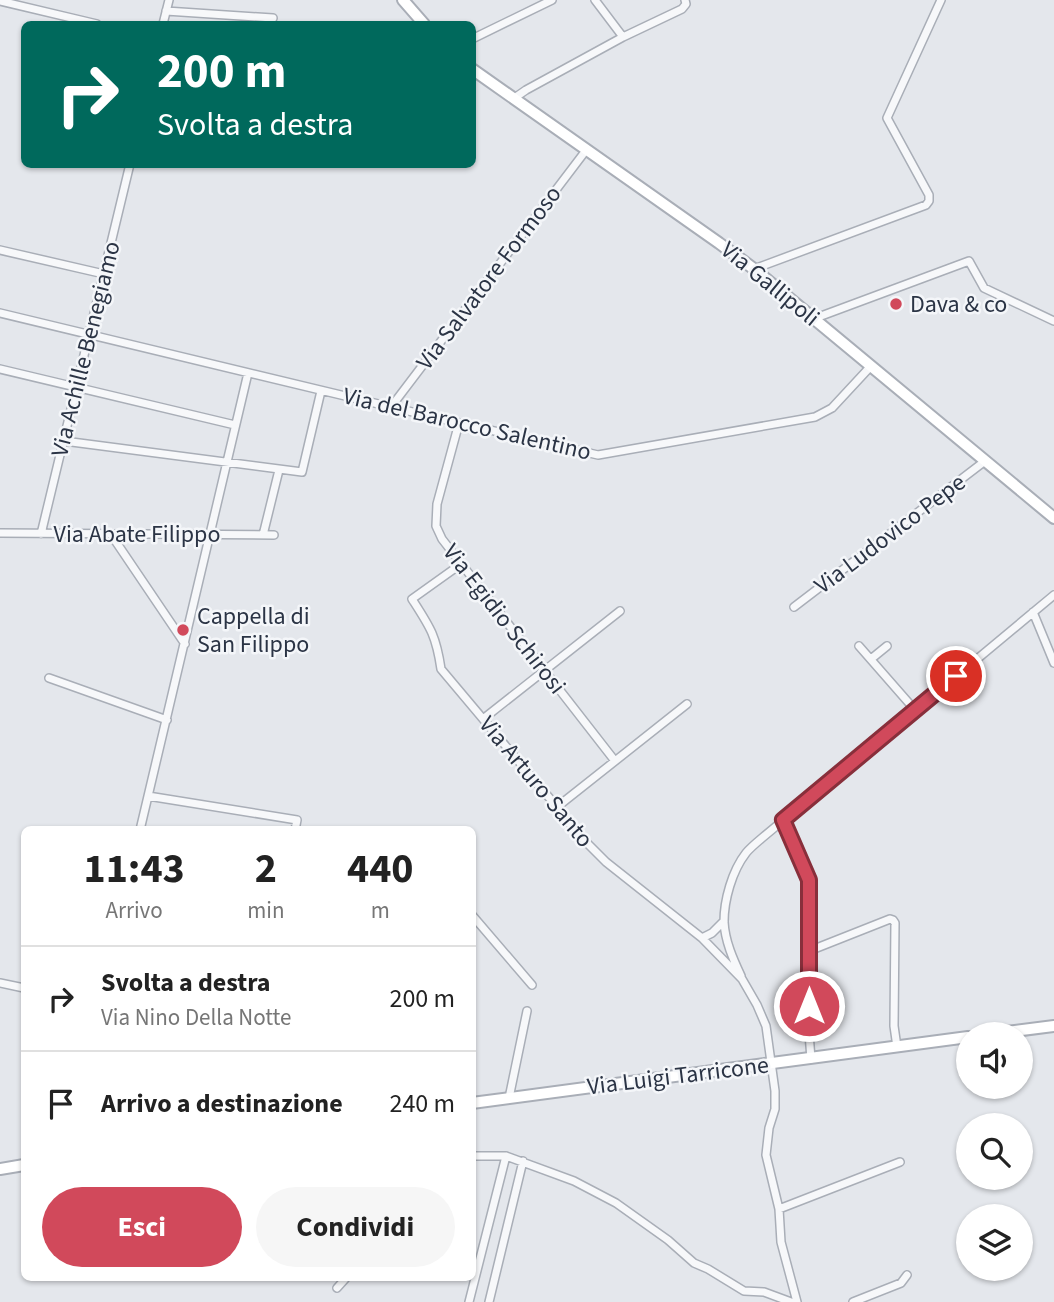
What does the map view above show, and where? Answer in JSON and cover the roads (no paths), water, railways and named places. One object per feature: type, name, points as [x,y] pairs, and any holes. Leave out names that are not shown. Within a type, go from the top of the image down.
[{"type":"main road","points":[[403,0],[421,21]]},
{"type":"main road","name":"Via Gallipoli","points":[[476,72],[754,269],[1054,518]]},
{"type":"main road","points":[[1033,1029],[1054,1026]]},
{"type":"main road","name":"Via Luigi Tarricone","points":[[476,1102],[956,1039]]},
{"type":"main road","points":[[0,1169],[21,1166]]},
{"type":"street","points":[[164,21],[169,0]]},
{"type":"street","points":[[476,37],[552,0]]},
{"type":"street","points":[[596,0],[623,37]]},
{"type":"street","points":[[754,269],[926,205],[929,201],[929,195],[887,118],[941,0]]},
{"type":"street","points":[[0,1],[84,21]]},
{"type":"street","points":[[513,99],[623,37],[682,9],[685,2]]},
{"type":"street","points":[[166,11],[273,18]]},
{"type":"street","name":"Via Salvatore Formoso","points":[[391,408],[587,149]]},
{"type":"street","name":"Via Achille Benegiamo","points":[[41,534],[129,168]]},
{"type":"street","points":[[0,250],[104,274]]},
{"type":"street","points":[[813,319],[969,261],[984,288],[1054,321]]},
{"type":"street","name":"Via del Barocco Salentino","points":[[0,313],[598,455],[815,417],[832,408],[871,366]]},
{"type":"street","points":[[0,369],[235,425]]},
{"type":"street","points":[[142,826],[248,373]]},
{"type":"street","points":[[64,441],[302,472],[321,391]]},
{"type":"street","name":"Via Egidio Schirosi","points":[[459,423],[437,504],[436,526],[442,539],[461,564],[615,761]]},
{"type":"street","name":"Via Ludovico Pepe","points":[[794,607],[985,461]]},
{"type":"street","points":[[263,535],[279,470]]},
{"type":"street","name":"Via Abate Filippo","points":[[0,533],[274,535]]},
{"type":"street","points":[[110,533],[185,644]]},
{"type":"street","name":"Via Arturo Santo","points":[[461,564],[412,599],[434,635],[441,669],[577,833],[606,862],[702,937],[742,979]]},
{"type":"street","points":[[702,937],[712,933],[724,922],[728,894],[738,866],[747,852],[1054,596]]},
{"type":"street","points":[[484,718],[620,611]]},
{"type":"street","points":[[1033,612],[1054,663]]},
{"type":"street","points":[[859,646],[915,710]]},
{"type":"street","points":[[871,659],[887,646]]},
{"type":"street","points":[[49,678],[167,720]]},
{"type":"street","points":[[557,807],[687,704]]},
{"type":"street","points":[[148,796],[297,821],[296,826]]},
{"type":"street","points":[[783,820],[809,880],[810,1059]]},
{"type":"street","points":[[476,920],[532,985]]},
{"type":"street","points":[[809,951],[893,920],[894,1026],[897,1047]]},
{"type":"street","name":"Via Arturo Santo","points":[[724,922],[730,950],[766,1026],[775,1091],[775,1109],[769,1128],[766,1155],[779,1209],[780,1242],[797,1302]]},
{"type":"street","points":[[0,983],[21,987]]},
{"type":"street","points":[[509,1098],[527,1011]]},
{"type":"street","points":[[476,1156],[506,1156],[574,1181],[616,1203],[668,1240],[694,1263],[744,1291],[764,1292],[791,1302]]},
{"type":"street","points":[[476,1274],[506,1156]]},
{"type":"street","points":[[489,1302],[523,1161]]},
{"type":"street","points":[[779,1209],[900,1162]]},
{"type":"street","points":[[853,1302],[901,1283],[907,1275]]},
{"type":"street","points":[[337,1288],[343,1281]]},
{"type":"street","points":[[469,1302],[474,1281]]},
{"type":"place","name":"Dava & co","points":[[896,304]]},
{"type":"place","name":"Cappella di San Filippo","points":[[183,630]]}]
